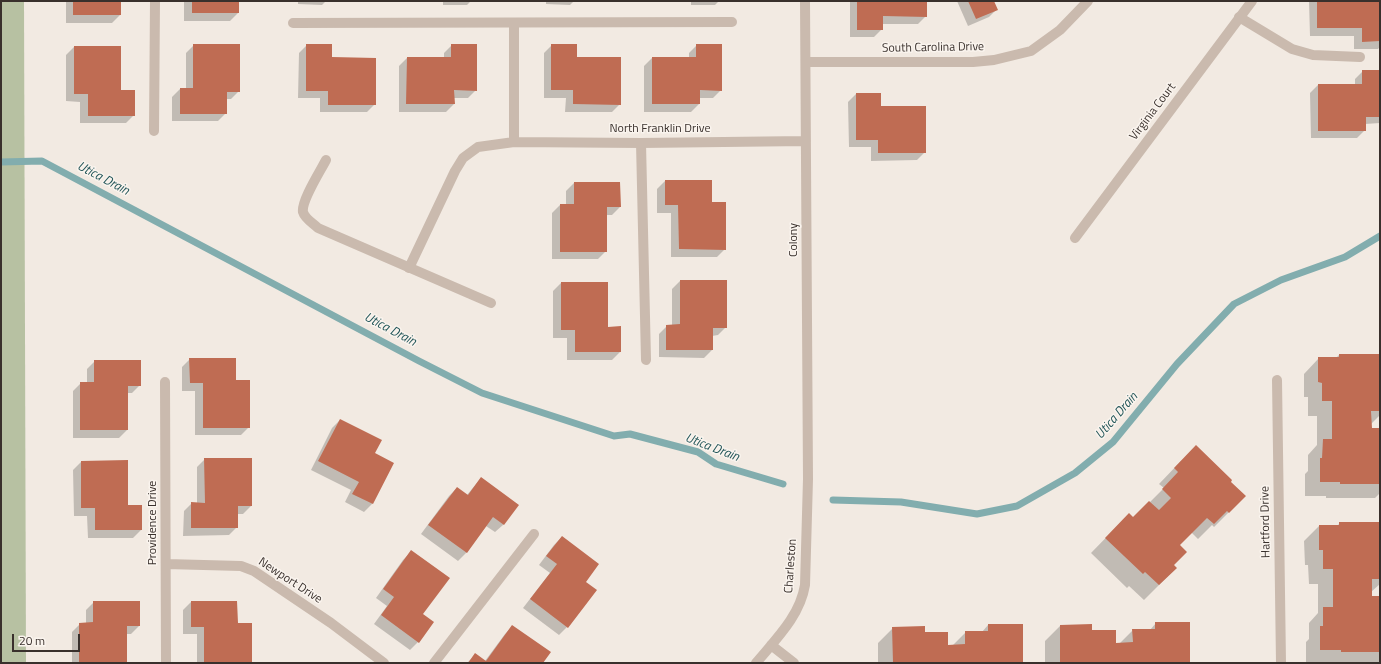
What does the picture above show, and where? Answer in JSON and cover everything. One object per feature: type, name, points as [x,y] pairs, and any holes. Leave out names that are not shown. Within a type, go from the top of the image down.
[{"type":"street","points":[[154,131],[155,1]]},
{"type":"street","name":"Colony","points":[[805,1],[808,480]]},
{"type":"street","name":"South Carolina Drive","points":[[806,62],[973,62],[994,60],[1031,51],[1060,30],[1088,1]]},
{"type":"street","name":"Virginia Court","points":[[1075,238],[1252,1]]},
{"type":"street","points":[[1239,17],[1292,49],[1313,55],[1360,57]]},
{"type":"street","points":[[293,23],[732,22]]},
{"type":"street","points":[[514,23],[514,142]]},
{"type":"street","name":"North Franklin Drive","points":[[409,268],[455,171],[463,158],[478,147],[514,142],[641,143],[806,140]]},
{"type":"street","points":[[641,143],[646,360]]},
{"type":"street","points":[[326,160],[305,198],[303,211],[307,219],[318,228],[491,303]]},
{"type":"street","name":"Hartford Drive","points":[[1277,380],[1281,663]]},
{"type":"street","name":"Providence Drive","points":[[165,382],[166,663]]},
{"type":"street","name":"Charleston","points":[[756,663],[788,625],[804,594],[808,480]]},
{"type":"street","points":[[434,663],[534,534]]},
{"type":"street","name":"Newport Drive","points":[[166,564],[241,566],[254,571],[331,623],[384,663]]},
{"type":"street","points":[[771,645],[794,663]]},
{"type":"green space","points":[[1,1],[24,1],[26,663],[1,663]]},
{"type":"building","points":[[73,1],[121,1],[121,15],[73,15]]},
{"type":"building","points":[[192,1],[239,1],[239,13],[192,13]]},
{"type":"building","points":[[857,1],[927,1],[927,17],[883,16],[883,30],[857,30]]},
{"type":"building","points":[[968,1],[994,1],[998,10],[976,19]]},
{"type":"building","points":[[1317,1],[1380,1],[1380,41],[1362,42],[1362,28],[1317,28]]},
{"type":"building","points":[[193,44],[240,44],[240,92],[227,92],[227,114],[180,114],[180,88],[193,88]]},
{"type":"building","points":[[306,44],[332,44],[332,57],[376,58],[376,105],[328,105],[328,91],[306,91]]},
{"type":"building","points":[[451,44],[477,44],[477,91],[454,90],[455,104],[406,104],[407,57],[451,57]]},
{"type":"building","points":[[551,44],[577,44],[577,57],[621,57],[621,105],[573,104],[573,90],[551,90]]},
{"type":"building","points":[[696,44],[722,44],[722,91],[700,90],[700,104],[652,104],[652,57],[696,57]]},
{"type":"building","points":[[74,46],[121,46],[121,90],[135,90],[135,116],[88,116],[88,94],[74,94]]},
{"type":"building","points":[[1362,70],[1380,70],[1380,117],[1366,117],[1366,131],[1318,131],[1318,84],[1362,84]]},
{"type":"building","points":[[856,93],[881,93],[881,106],[926,106],[926,153],[878,153],[878,140],[856,140]]},
{"type":"building","points":[[665,180],[712,180],[712,202],[726,202],[726,250],[679,249],[678,205],[665,205]]},
{"type":"building","points":[[574,182],[620,182],[621,207],[607,207],[607,252],[560,252],[560,204],[574,204]]},
{"type":"building","points":[[680,280],[727,280],[727,328],[713,328],[713,350],[666,350],[666,325],[680,324]]},
{"type":"building","points":[[561,282],[608,282],[608,327],[621,326],[621,352],[575,352],[575,330],[561,330]]},
{"type":"building","points":[[1339,354],[1380,354],[1380,411],[1371,411],[1372,428],[1380,428],[1380,484],[1340,484],[1340,482],[1320,482],[1320,458],[1322,458],[1323,439],[1332,439],[1332,401],[1322,401],[1322,383],[1318,382],[1318,357],[1339,357]]},
{"type":"building","points":[[189,358],[236,358],[236,380],[250,380],[250,428],[203,428],[203,383],[190,383]]},
{"type":"building","points":[[94,360],[141,360],[141,386],[128,386],[128,430],[80,430],[80,382],[94,382]]},
{"type":"building","points":[[340,419],[382,440],[375,453],[394,463],[373,504],[352,494],[359,482],[318,461]]},
{"type":"building","points":[[1196,445],[1232,480],[1231,482],[1246,496],[1229,513],[1227,511],[1214,524],[1207,518],[1180,545],[1187,552],[1174,565],[1177,568],[1159,585],[1145,572],[1143,574],[1105,538],[1129,513],[1133,517],[1149,501],[1159,510],[1171,498],[1162,489],[1178,472],[1174,468]]},
{"type":"building","points":[[204,458],[252,458],[252,506],[238,506],[238,528],[191,528],[191,502],[205,503]]},
{"type":"building","points":[[128,460],[128,505],[142,505],[142,530],[95,530],[95,508],[81,508],[81,461]]},
{"type":"building","points":[[481,477],[519,505],[504,525],[493,517],[467,553],[428,525],[457,487],[468,495]]},
{"type":"building","points":[[1339,522],[1380,522],[1380,579],[1372,579],[1372,596],[1380,596],[1380,652],[1341,652],[1341,650],[1320,650],[1320,626],[1323,626],[1323,607],[1333,607],[1333,569],[1323,569],[1323,550],[1319,550],[1319,525],[1339,525]]},
{"type":"building","points":[[562,536],[599,564],[586,582],[597,590],[568,628],[530,599],[557,564],[546,556]]},
{"type":"building","points":[[411,550],[450,578],[423,614],[434,622],[419,643],[381,615],[394,597],[383,589]]},
{"type":"building","points":[[93,601],[140,601],[140,626],[127,626],[127,663],[79,663],[79,623],[93,622]]},
{"type":"building","points":[[191,601],[237,601],[238,623],[252,623],[252,663],[204,663],[204,627],[191,627]]},
{"type":"building","points":[[1155,622],[1190,622],[1190,663],[1060,663],[1060,625],[1092,624],[1092,630],[1116,630],[1116,643],[1133,642],[1132,629],[1155,629]]},
{"type":"building","points":[[988,624],[1023,624],[1023,663],[893,663],[892,627],[925,626],[925,632],[948,632],[948,645],[965,644],[965,631],[988,631]]},
{"type":"building","points":[[512,625],[551,652],[543,663],[468,663],[475,653],[486,661]]},
{"type":"waterway","name":"Utica Drain","points":[[1,162],[42,161],[482,393],[614,436],[630,434],[698,452],[716,464],[783,484]]},
{"type":"waterway","name":"Utica Drain","points":[[833,500],[901,502],[977,514],[1017,506],[1075,473],[1113,442],[1177,364],[1234,304],[1281,280],[1345,257],[1380,236]]}]
